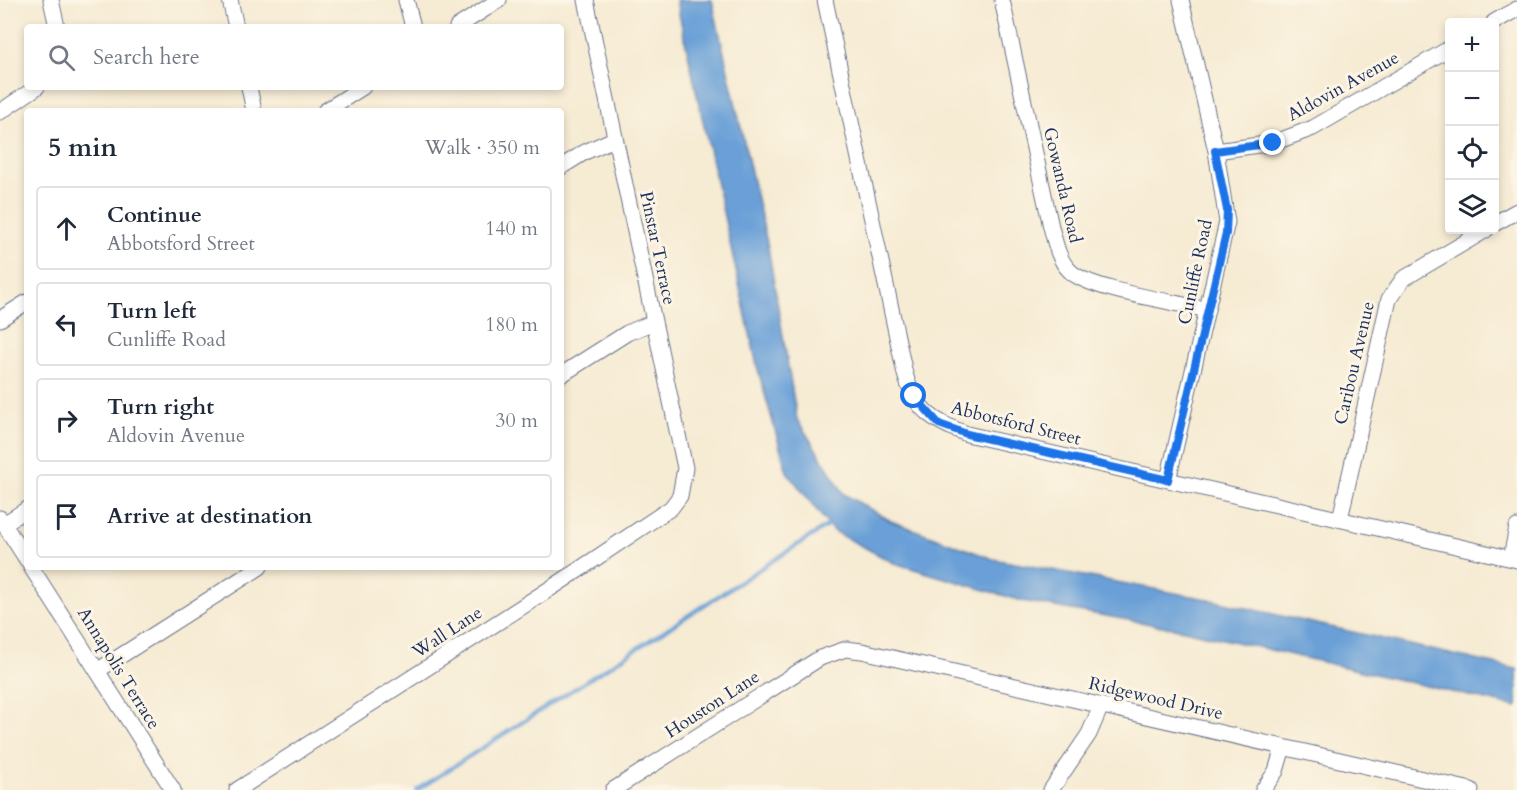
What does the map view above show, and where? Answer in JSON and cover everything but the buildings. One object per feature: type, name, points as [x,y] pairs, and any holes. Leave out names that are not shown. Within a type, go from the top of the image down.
[{"type":"street","points":[[51,0],[56,24]]},
{"type":"street","points":[[230,0],[235,24]]},
{"type":"street","points":[[406,0],[412,24]]},
{"type":"street","points":[[462,24],[500,0]]},
{"type":"street","name":"Pinstar Terrace","points":[[586,0],[685,468],[684,484],[675,503]]},
{"type":"street","name":"Abbotsford Street","points":[[825,0],[905,374],[919,404],[939,424],[967,434],[1514,559]]},
{"type":"street","name":"Gowanda Road","points":[[1002,0],[1051,227],[1060,258],[1068,269],[1086,282],[1207,310]]},
{"type":"street","name":"Cunliffe Road","points":[[1168,480],[1227,222],[1215,151],[1181,0]]},
{"type":"street","points":[[1499,19],[1517,9]]},
{"type":"street","name":"Aldovin Avenue","points":[[1215,151],[1273,143],[1313,129],[1445,50]]},
{"type":"street","points":[[0,112],[33,90]]},
{"type":"street","points":[[250,90],[253,108]]},
{"type":"street","points":[[330,108],[358,90]]},
{"type":"street","points":[[564,165],[585,152],[614,139]]},
{"type":"street","points":[[1499,221],[1517,211]]},
{"type":"street","name":"Caribou Avenue","points":[[1340,519],[1389,299],[1396,286],[1409,275],[1479,234]]},
{"type":"street","points":[[0,319],[24,304]]},
{"type":"street","points":[[564,373],[627,333],[654,322]]},
{"type":"street","name":"Wall Lane","points":[[237,790],[562,581],[675,503]]},
{"type":"street","points":[[24,510],[2,521],[24,555]]},
{"type":"street","points":[[1514,559],[1517,527]]},
{"type":"street","name":"Annapolis Terrace","points":[[33,570],[173,790]]},
{"type":"street","points":[[97,671],[255,570]]},
{"type":"street","name":"Ridgewood Drive","points":[[832,652],[862,651],[1470,790]]},
{"type":"street","name":"Houston Lane","points":[[620,788],[832,652]]},
{"type":"street","points":[[1051,790],[1089,734],[1101,706]]},
{"type":"street","points":[[1263,790],[1276,771],[1283,747]]},
{"type":"water","points":[[676,0],[712,0],[768,247],[797,419],[844,494],[891,521],[993,559],[1202,598],[1517,669],[1517,707],[1184,630],[1022,601],[894,563],[833,531],[787,472],[758,370]]},
{"type":"waterway","points":[[417,790],[830,524]]},
{"type":"route","points":[[914,396],[929,416],[939,424],[967,434],[1168,480],[1226,233],[1227,210],[1215,151],[1273,143]]}]
